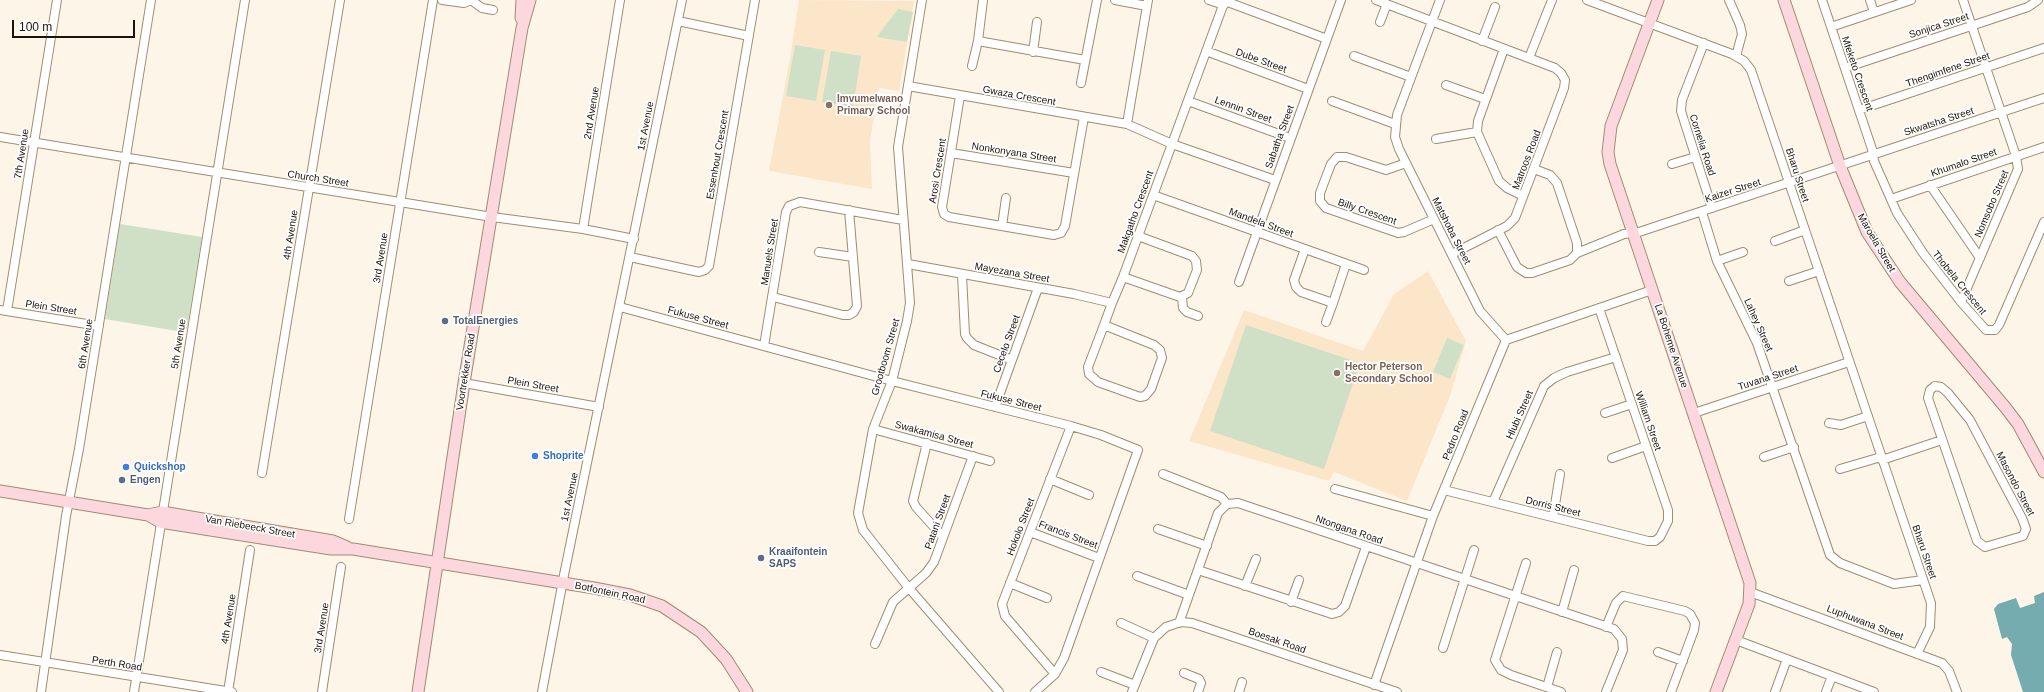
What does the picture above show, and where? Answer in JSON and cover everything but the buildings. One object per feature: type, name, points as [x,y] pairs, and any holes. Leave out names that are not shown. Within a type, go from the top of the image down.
[{"type":"main road","name":"Voortrekker Road","points":[[522,0],[522,28]]},
{"type":"main road","name":"Voortrekker Road","points":[[418,692],[464,383],[522,28],[530,0]]},
{"type":"main road","name":"La Boheme Avenue","points":[[1658,0],[1611,126],[1608,139],[1610,164],[1748,577],[1750,592],[1749,604],[1716,692]]},
{"type":"main road","name":"Maroela Street","points":[[1784,0],[1840,166],[1858,214],[1886,264],[2005,407],[2032,449],[2044,472]]},
{"type":"main road","name":"Van Riebeeck Street","points":[[0,492],[161,517],[333,541],[351,549],[436,563]]},
{"type":"main road","name":"Botfontein Road","points":[[436,563],[564,583],[630,595],[649,601],[671,611],[701,632],[726,659],[747,692]]},
{"type":"street","name":"7th Avenue","points":[[3,310],[34,143],[57,0]]},
{"type":"street","name":"6th Avenue","points":[[41,692],[68,503],[79,449],[151,0]]},
{"type":"street","name":"5th Avenue","points":[[134,692],[245,0]]},
{"type":"street","name":"4th Avenue","points":[[262,473],[340,0]]},
{"type":"street","name":"3rd Avenue","points":[[349,519],[433,0]]},
{"type":"street","points":[[442,0],[464,3],[471,0],[482,8],[494,10]]},
{"type":"street","name":"2nd Avenue","points":[[583,229],[620,0]]},
{"type":"street","name":"1st Avenue","points":[[543,692],[599,406],[682,0]]},
{"type":"street","name":"Essenhout Crescent","points":[[630,256],[699,272],[705,270],[709,266],[755,0]]},
{"type":"street","name":"Grootboom Street","points":[[922,0],[898,147],[903,220],[908,264],[910,303],[908,321],[892,381],[873,429],[858,513],[859,522],[863,530],[908,587],[999,692]]},
{"type":"street","points":[[972,66],[978,41],[983,0]]},
{"type":"street","points":[[1081,83],[1097,0]]},
{"type":"street","points":[[1114,0],[1148,3],[1127,124]]},
{"type":"street","points":[[1209,0],[1225,2],[1327,39]]},
{"type":"street","name":"Sabatha Street","points":[[1239,282],[1341,0]]},
{"type":"street","points":[[1376,0],[1432,22]]},
{"type":"street","name":"Matshoba Street","points":[[1440,0],[1395,124],[1396,143],[1480,311],[1506,340]]},
{"type":"street","points":[[1529,58],[1552,0]]},
{"type":"street","points":[[1729,0],[1740,24],[1742,34],[1736,56]]},
{"type":"street","name":"Mfeketo Crescent","points":[[1822,0],[1873,155]]},
{"type":"street","points":[[1870,0],[1874,12]]},
{"type":"street","points":[[1831,26],[1911,0]]},
{"type":"street","name":"Nomsobo Street","points":[[1961,302],[2018,169],[2016,156],[1963,0]]},
{"type":"street","name":"Sonjica Street","points":[[1845,68],[2031,6],[2038,0]]},
{"type":"street","name":"Bharu Street","points":[[1592,1],[1736,56],[1747,65],[1754,76],[1931,603],[1930,627],[1918,654]]},
{"type":"street","name":"Makgatho Crescent","points":[[1104,326],[1154,345],[1160,350],[1162,358],[1151,389],[1145,396],[1140,397],[1098,382],[1089,374],[1088,367],[1225,2]]},
{"type":"street","points":[[1380,22],[1387,4]]},
{"type":"street","points":[[1482,41],[1495,7]]},
{"type":"street","points":[[678,21],[749,36]]},
{"type":"street","points":[[1033,52],[1037,22]]},
{"type":"street","name":"Matroos Road","points":[[1432,22],[1559,70],[1564,76],[1565,84],[1513,221],[1452,254]]},
{"type":"street","points":[[978,41],[1033,52],[1085,60]]},
{"type":"street","name":"Cornelia Road","points":[[1704,44],[1682,100],[1681,111],[1712,208]]},
{"type":"street","name":"Thengimfene Street","points":[[1859,110],[2044,48]]},
{"type":"street","points":[[1504,49],[1478,121],[1477,132],[1499,181],[1507,188],[1523,196]]},
{"type":"street","name":"Dube Street","points":[[1206,51],[1308,89]]},
{"type":"street","points":[[1354,56],[1412,77]]},
{"type":"street","points":[[1446,85],[1485,100]]},
{"type":"street","name":"Gwaza Crescent","points":[[908,86],[1127,124],[1172,144],[1275,180]]},
{"type":"street","name":"Arosi Crescent","points":[[960,96],[942,207],[944,214],[949,217],[1054,235],[1061,233],[1065,226],[1084,117]]},
{"type":"street","name":"Skwatsha Street","points":[[1840,166],[2044,98]]},
{"type":"street","name":"Lennin Street","points":[[1188,101],[1290,138]]},
{"type":"street","points":[[1332,101],[1395,124]]},
{"type":"street","points":[[1436,139],[1477,132]]},
{"type":"street","name":"Church Street","points":[[0,137],[492,217],[583,229],[634,239]]},
{"type":"street","name":"Khumalo Street","points":[[1891,199],[2044,147]]},
{"type":"street","name":"Nonkonyana Street","points":[[951,153],[1074,173]]},
{"type":"street","name":"Thobela Crescent","points":[[1873,155],[1891,199],[1907,230],[1961,302],[1983,328],[1992,331],[1998,327],[2044,222]]},
{"type":"street","name":"Billy Crescent","points":[[1406,163],[1386,170],[1346,156],[1337,157],[1331,164],[1320,193],[1320,201],[1326,208],[1398,233],[1408,231],[1434,219]]},
{"type":"street","points":[[1672,164],[1695,157]]},
{"type":"street","name":"Kaizer Street","points":[[1498,230],[1517,267],[1526,273],[1532,273],[1570,260],[1577,253],[1633,232],[1639,232],[1702,212],[1840,166]]},
{"type":"street","points":[[1534,169],[1550,176],[1557,183],[1577,243],[1577,253]]},
{"type":"street","points":[[1930,186],[1980,258]]},
{"type":"street","name":"Mandela Street","points":[[1153,195],[1364,270]]},
{"type":"street","points":[[1002,226],[1006,198]]},
{"type":"street","name":"Manuels Street","points":[[764,346],[786,212],[789,206],[800,202],[903,220]]},
{"type":"street","points":[[773,297],[843,315],[852,314],[857,306],[849,210]]},
{"type":"street","name":"Lahey Street","points":[[1702,212],[1717,260],[1757,343],[1830,555],[1834,560],[1894,584],[1923,580]]},
{"type":"street","points":[[1775,240],[1805,230]]},
{"type":"street","points":[[1138,236],[1195,258],[1197,270],[1188,293],[1182,297]]},
{"type":"street","points":[[1304,249],[1294,278],[1296,287],[1301,292],[1333,303]]},
{"type":"street","points":[[819,252],[853,257]]},
{"type":"street","points":[[1717,260],[1743,252]]},
{"type":"street","name":"Mayezana Street","points":[[908,264],[962,275],[1074,294],[1112,304]]},
{"type":"street","points":[[1326,322],[1346,264]]},
{"type":"street","points":[[1789,281],[1819,271]]},
{"type":"street","points":[[962,275],[967,338],[974,345],[1012,360]]},
{"type":"street","points":[[1122,277],[1182,297]]},
{"type":"street","name":"Cecelo Street","points":[[994,407],[1038,288]]},
{"type":"street","points":[[1506,340],[1652,290]]},
{"type":"street","points":[[1182,297],[1184,308],[1198,316]]},
{"type":"street","name":"Fukuse Street","points":[[620,307],[892,381],[1071,426],[1101,435],[1138,450],[1064,658],[1055,674],[1034,692]]},
{"type":"street","name":"William Street","points":[[1599,308],[1668,510],[1668,521],[1665,530],[1657,540]]},
{"type":"street","name":"Plein Street","points":[[3,310],[99,326]]},
{"type":"street","name":"Pedro Road","points":[[1374,684],[1433,516],[1506,340]]},
{"type":"street","name":"Hlubi Street","points":[[1493,502],[1544,386],[1554,378],[1567,372],[1616,357]]},
{"type":"street","name":"Tuvana Street","points":[[1694,413],[1849,362]]},
{"type":"street","name":"Plein Street","points":[[464,383],[599,406]]},
{"type":"street","name":"Masondo Street","points":[[1935,386],[1941,387],[1948,393],[1970,420],[2022,518],[2026,529],[2023,536],[1985,547],[1978,543],[1942,440],[1928,398],[1930,390],[1935,386]]},
{"type":"street","points":[[1605,412],[1632,404]]},
{"type":"street","points":[[1829,423],[1841,425],[1868,416]]},
{"type":"street","name":"Hokolo Street","points":[[1055,674],[1003,613],[1002,604],[1071,426]]},
{"type":"street","name":"Swakamisa Street","points":[[873,429],[990,461]]},
{"type":"street","points":[[1840,469],[1942,440]]},
{"type":"street","points":[[927,443],[913,501],[916,507],[943,537]]},
{"type":"street","points":[[1612,458],[1646,446]]},
{"type":"street","points":[[1764,457],[1794,447]]},
{"type":"street","name":"Patani Street","points":[[875,644],[893,602],[930,568],[973,456]]},
{"type":"street","name":"Ntongana Road","points":[[1163,474],[1221,497],[1227,504],[1238,503],[1618,632],[1622,639],[1623,646],[1606,692]]},
{"type":"street","points":[[1553,517],[1560,474]]},
{"type":"street","points":[[1050,479],[1089,495]]},
{"type":"street","points":[[1335,489],[1433,516]]},
{"type":"street","name":"Dorris Street","points":[[1444,490],[1648,541],[1657,540]]},
{"type":"street","points":[[1101,672],[1133,689],[1154,638],[1166,627],[1179,623],[1218,513],[1227,504]]},
{"type":"street","points":[[1158,529],[1207,546]]},
{"type":"street","name":"Francis Street","points":[[1030,532],[1099,558]]},
{"type":"street","points":[[1198,570],[1329,614],[1339,612],[1345,606],[1366,547]]},
{"type":"street","name":"4th Avenue","points":[[229,692],[250,550]]},
{"type":"street","points":[[1443,648],[1474,550]]},
{"type":"street","points":[[1245,586],[1256,559]]},
{"type":"street","points":[[1526,563],[1514,596],[1495,660],[1501,670],[1510,675],[1561,692]]},
{"type":"street","name":"3rd Avenue","points":[[322,692],[341,567]]},
{"type":"street","points":[[1562,612],[1574,570]]},
{"type":"street","points":[[1137,576],[1189,595]]},
{"type":"street","points":[[1291,602],[1299,580]]},
{"type":"street","points":[[1010,583],[1047,598]]},
{"type":"street","name":"Luphuwana Street","points":[[1750,592],[1942,663],[1947,667],[1957,692]]},
{"type":"street","points":[[1606,627],[1616,603],[1623,596],[1685,611],[1692,617],[1695,627],[1671,692]]},
{"type":"street","points":[[1121,623],[1154,638]]},
{"type":"street","name":"Boesak Road","points":[[1179,623],[1192,624],[1397,692]]},
{"type":"street","points":[[1736,640],[1874,692]]},
{"type":"street","points":[[1547,687],[1557,652]]},
{"type":"street","points":[[1658,652],[1683,661]]},
{"type":"street","name":"Perth Road","points":[[0,655],[229,692]]},
{"type":"street","points":[[1775,692],[1787,659]]},
{"type":"street","points":[[1184,673],[1199,679],[1201,683],[1198,692]]},
{"type":"street","points":[[1826,692],[1832,676]]},
{"type":"street","points":[[1239,692],[1242,682]]},
{"type":"shaded area","name":"Imvumelwano Primary School","points":[[799,0],[914,1],[899,91],[879,88],[870,141],[872,189],[769,171],[790,59]]},
{"type":"shaded area","name":"Hector Peterson Secondary School","points":[[1428,271],[1466,341],[1450,396],[1407,501],[1334,472],[1329,481],[1189,441],[1244,310],[1363,351],[1394,294]]},
{"type":"green space","points":[[898,9],[913,12],[907,42],[877,37]]},
{"type":"green space","points":[[795,45],[825,50],[816,101],[786,96]]},
{"type":"green space","points":[[831,51],[861,56],[853,107],[822,102]]},
{"type":"green space","points":[[120,224],[202,237],[187,328],[183,332],[105,319]]},
{"type":"green space","points":[[1246,325],[1360,363],[1324,469],[1210,431]]},
{"type":"green space","points":[[1447,338],[1464,345],[1450,379],[1433,372]]},
{"type":"water","points":[[2044,592],[2044,692],[2023,692],[2011,655],[2012,644],[2007,637],[2002,639],[1994,609],[1998,604],[2016,598],[2020,608],[2035,603],[2034,596]]},
{"type":"place","name":"Imvumelwano Primary School","points":[[829,105]]},
{"type":"place","name":"TotalEnergies","points":[[445,321]]},
{"type":"place","name":"Hector Peterson Secondary School","points":[[1337,373]]},
{"type":"place","name":"Shoprite","points":[[535,456]]},
{"type":"place","name":"Quickshop","points":[[126,467]]},
{"type":"place","name":"Engen","points":[[122,480]]},
{"type":"place","name":"Kraaifontein SAPS","points":[[761,558]]}]
